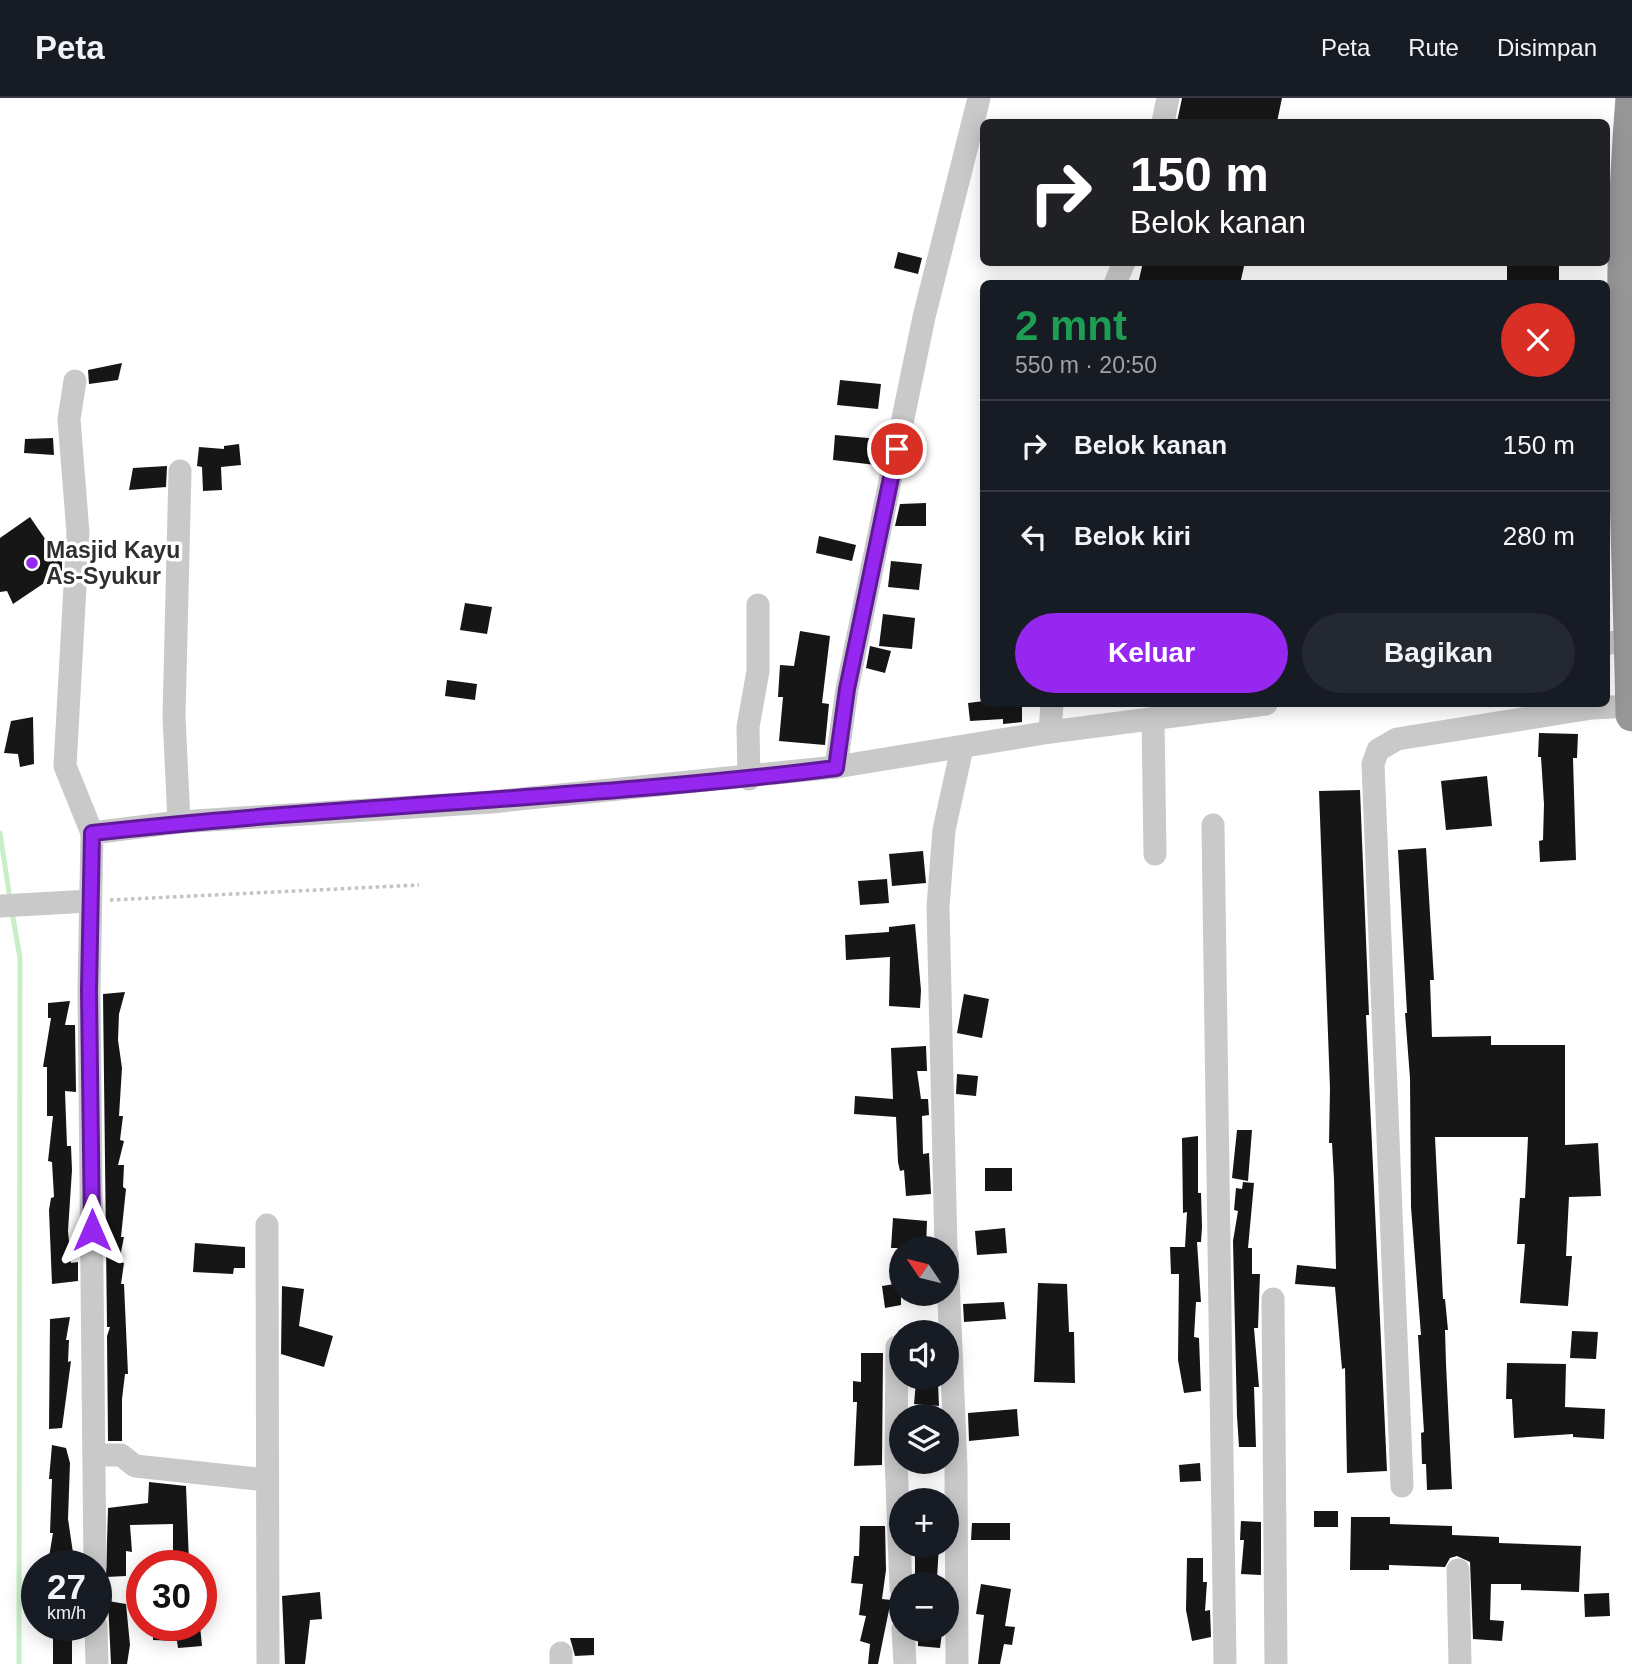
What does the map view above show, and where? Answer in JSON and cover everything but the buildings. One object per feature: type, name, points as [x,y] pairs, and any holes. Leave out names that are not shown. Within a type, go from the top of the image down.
[{"type":"highway","points":[[1632,98],[1626,169],[1623,282],[1618,642],[1632,715]]},
{"type":"street","points":[[836,768],[847,689],[924,317],[979,98]]},
{"type":"street","points":[[1164,119],[1168,98]]},
{"type":"street","points":[[75,381],[69,419],[78,533],[65,766],[92,833],[90,901],[96,1550]]},
{"type":"street","points":[[179,822],[174,705],[180,471]]},
{"type":"street","points":[[749,779],[748,727],[758,671],[758,605]]},
{"type":"street","points":[[1402,1486],[1373,764],[1378,750],[1397,739],[1592,708],[1632,706]]},
{"type":"street","points":[[1050,733],[1052,707]]},
{"type":"street","points":[[92,833],[179,822],[491,802],[749,779],[836,768],[1050,733],[1245,707]]},
{"type":"street","points":[[1153,720],[1155,854]]},
{"type":"street","points":[[946,1236],[938,907],[944,830],[962,748]]},
{"type":"street","points":[[1213,825],[1226,1664]]},
{"type":"street","points":[[2,906],[90,901]]},
{"type":"street","points":[[267,1225],[268,1664]]},
{"type":"street","points":[[1273,1299],[1276,1664]]},
{"type":"street","points":[[949,1306],[955,1428],[957,1664]]},
{"type":"street","points":[[897,1390],[900,1572]]},
{"type":"street","points":[[94,1455],[121,1455],[135,1466],[266,1480]]},
{"type":"street","points":[[1458,1570],[1461,1664]]},
{"type":"street","points":[[96,1641],[97,1664]]},
{"type":"street","points":[[904,1642],[905,1664]]},
{"type":"path","points":[[90,901],[419,885]]},
{"type":"waterway","points":[[0,833],[10,899]]},
{"type":"waterway","points":[[12,912],[20,958],[19,1664]]},
{"type":"place","name":"Masjid Kayu As-Syukur","points":[[32,563]]},
{"type":"route","points":[[92,1230],[89,990],[92,833],[179,822],[491,802],[749,779],[836,768],[847,689],[897,449]]}]
